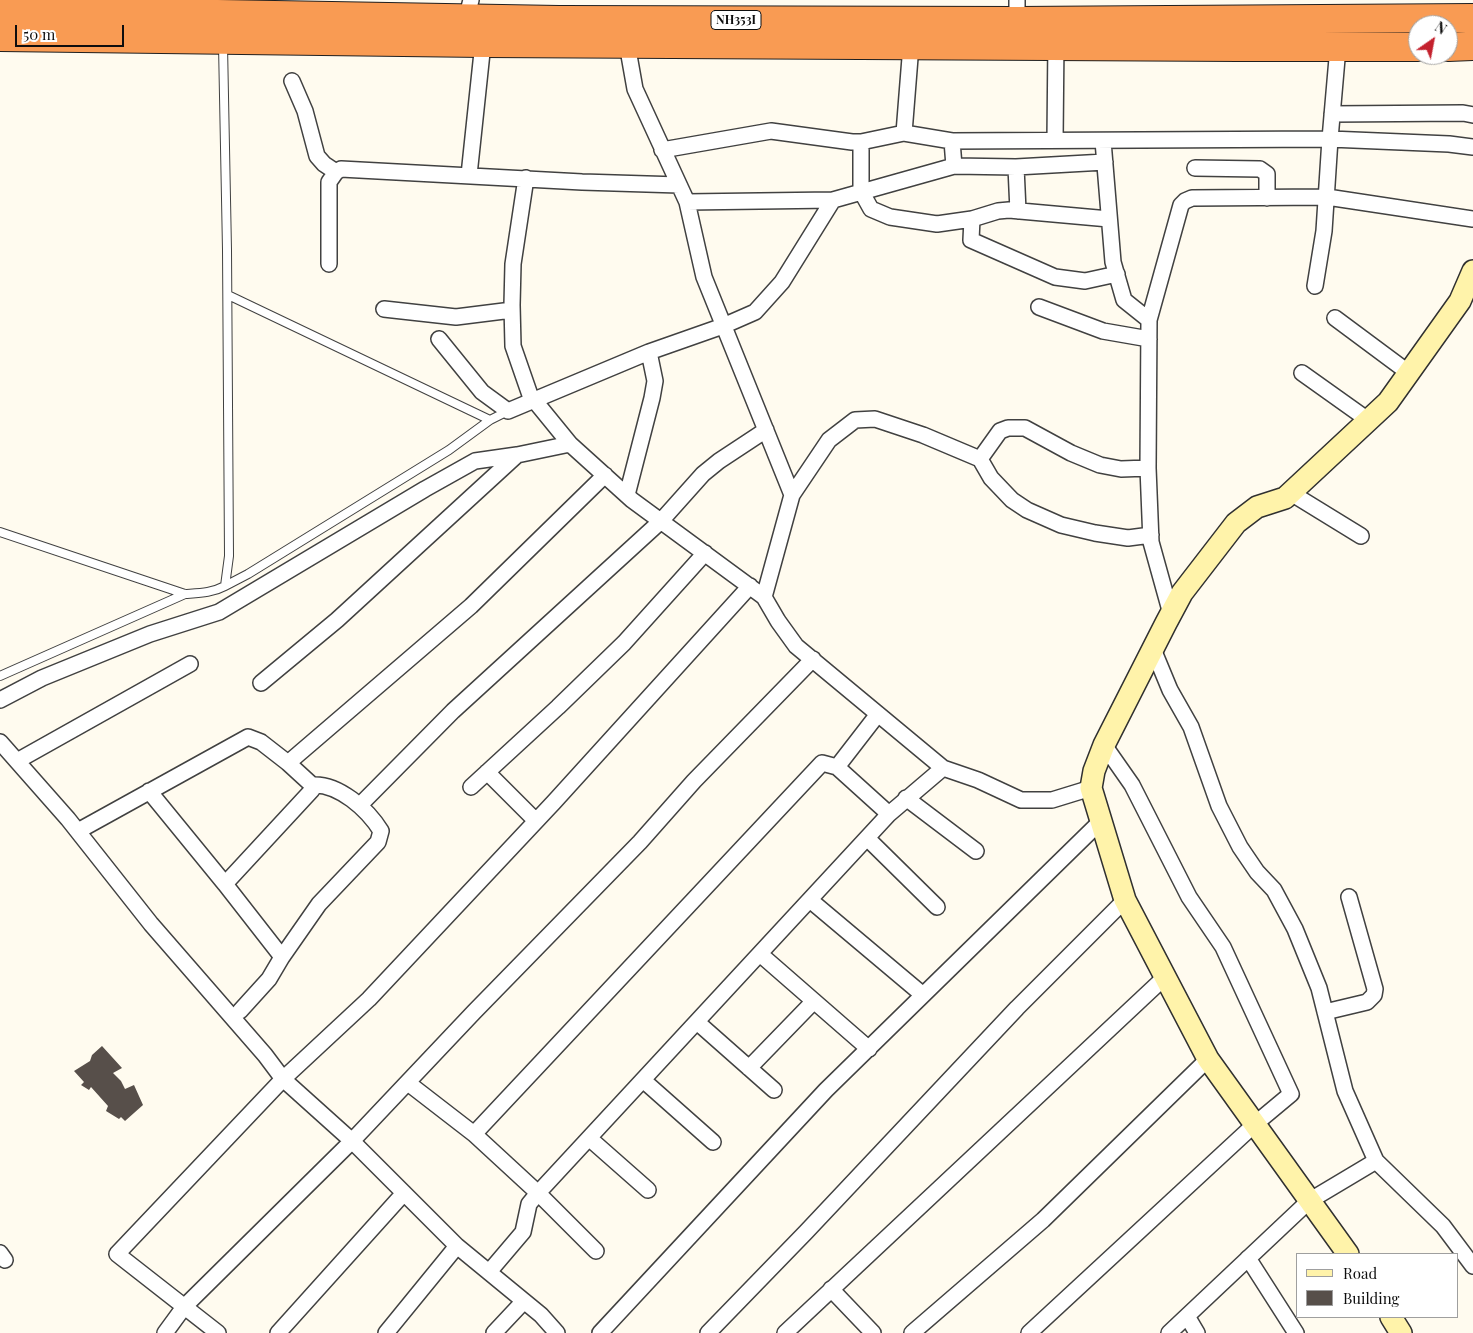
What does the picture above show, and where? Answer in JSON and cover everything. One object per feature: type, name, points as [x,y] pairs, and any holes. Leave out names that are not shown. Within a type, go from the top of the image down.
[{"type":"highway","name":"NH353I","points":[[0,37],[220,26],[468,10],[1017,10],[1057,33],[1338,47],[1408,46]]},
{"type":"highway","name":"NH353I","points":[[0,14],[483,43],[911,46],[1057,33],[1473,18]]},
{"type":"highway","points":[[1458,46],[1473,46]]},
{"type":"street","points":[[1055,140],[1057,33]]},
{"type":"street","points":[[470,175],[483,43]]},
{"type":"street","points":[[627,44],[635,89],[687,202],[704,277],[792,495]]},
{"type":"street","points":[[904,133],[911,46]]},
{"type":"street","points":[[1315,286],[1324,231],[1338,47]]},
{"type":"street","points":[[292,81],[305,111],[317,156],[324,164],[336,172]]},
{"type":"street","points":[[1332,114],[1464,113],[1473,115]]},
{"type":"street","points":[[662,150],[771,131],[861,142],[904,133],[952,141],[1330,139],[1449,144],[1473,148]]},
{"type":"street","points":[[952,141],[954,166]]},
{"type":"street","points":[[1103,141],[1113,262],[1124,300],[1149,320]]},
{"type":"street","points":[[861,142],[861,191],[871,209],[890,217],[937,224],[972,219],[998,211],[1018,211],[1109,219]]},
{"type":"street","points":[[687,202],[833,200],[954,166],[1016,167],[1104,162]]},
{"type":"street","points":[[1016,167],[1018,211]]},
{"type":"street","points":[[1195,168],[1260,169],[1267,174],[1267,198]]},
{"type":"street","points":[[329,264],[329,182],[336,172],[341,169],[679,185]]},
{"type":"street","points":[[526,178],[513,264],[513,346],[530,395],[570,444],[627,495],[764,596],[778,621],[796,646],[943,768],[978,780],[1021,800],[1052,800],[1090,788]]},
{"type":"street","points":[[1171,614],[1151,542],[1148,468],[1149,320],[1181,205],[1185,200],[1192,198],[1326,197],[1473,219]]},
{"type":"street","points":[[439,339],[482,392],[508,411],[649,352],[723,326],[755,312],[782,282],[833,200]]},
{"type":"street","points":[[972,219],[971,240],[1055,277],[1085,281],[1117,274]]},
{"type":"street","points":[[1347,1253],[1208,1059],[1125,900],[1090,788],[1104,745],[1182,594],[1236,523],[1257,507],[1285,498],[1388,402],[1460,301],[1473,271]]},
{"type":"street","points":[[1039,308],[1103,331],[1149,339]]},
{"type":"street","points":[[384,309],[456,317],[512,310]]},
{"type":"street","points":[[1334,318],[1409,372]]},
{"type":"street","points":[[627,495],[655,381],[649,352]]},
{"type":"street","points":[[1302,373],[1368,420]]},
{"type":"street","points":[[764,596],[792,495],[829,440],[855,420],[876,419],[924,434],[980,459],[991,478],[1012,500],[1027,510],[1061,525],[1128,538],[1151,535]]},
{"type":"street","points":[[980,459],[1000,431],[1008,428],[1025,428],[1072,453],[1100,465],[1121,470],[1148,468]]},
{"type":"street","points":[[360,805],[453,711],[661,521],[710,468],[766,430]]},
{"type":"street","points":[[0,700],[42,678],[141,638],[219,612],[425,488],[476,460],[517,455],[570,444]]},
{"type":"street","points":[[261,683],[337,620],[517,455]]},
{"type":"street","points":[[288,763],[471,606],[605,475]]},
{"type":"street","points":[[1291,493],[1361,536]]},
{"type":"street","points":[[471,787],[558,707],[617,649],[705,553]]},
{"type":"street","points":[[218,1333],[117,1254],[283,1079],[369,999],[536,821],[750,586]]},
{"type":"street","points":[[1153,649],[1170,690],[1191,727],[1219,806],[1227,822],[1240,847],[1257,872],[1274,890],[1295,929],[1319,988],[1345,1091],[1376,1161],[1443,1226],[1473,1266]]},
{"type":"street","points":[[165,1333],[184,1307],[352,1141],[633,849],[694,781],[813,659]]},
{"type":"street","points":[[17,761],[190,664]]},
{"type":"street","points":[[837,767],[878,714]]},
{"type":"street","points":[[78,831],[248,737],[261,742],[312,785],[322,784],[334,788],[360,805],[375,820],[381,831],[378,842],[319,904],[269,979],[240,1011]]},
{"type":"street","points":[[0,742],[78,831],[151,924],[265,1055],[283,1079],[352,1141],[457,1246],[541,1315],[557,1333]]},
{"type":"street","points":[[1029,1333],[1254,1124],[1291,1094],[1223,947],[1189,897],[1132,785],[1104,745]]},
{"type":"street","points":[[474,1134],[822,763],[837,767],[889,814]]},
{"type":"street","points":[[489,1272],[523,1232],[529,1204],[538,1193],[889,814],[943,768]]},
{"type":"street","points":[[487,772],[536,821]]},
{"type":"street","points":[[225,884],[309,795],[312,785]]},
{"type":"street","points":[[149,791],[282,957]]},
{"type":"street","points":[[906,798],[976,851]]},
{"type":"street","points":[[600,1333],[826,1090],[1101,821]]},
{"type":"street","points":[[867,838],[937,907]]},
{"type":"street","points":[[1325,1012],[1367,1002],[1374,994],[1375,989],[1349,897]]},
{"type":"street","points":[[810,900],[923,995]]},
{"type":"street","points":[[708,1333],[1017,1008],[1125,900]]},
{"type":"street","points":[[760,954],[868,1049]]},
{"type":"street","points":[[785,1333],[1165,978]]},
{"type":"street","points":[[749,1068],[814,1001]]},
{"type":"street","points":[[697,1022],[774,1090]]},
{"type":"street","points":[[912,1333],[1043,1220],[1208,1059]]},
{"type":"street","points":[[643,1080],[713,1142]]},
{"type":"street","points":[[408,1083],[474,1134],[538,1193],[596,1251]]},
{"type":"street","points":[[589,1138],[648,1190]]},
{"type":"street","points":[[1169,1333],[1309,1201],[1376,1161]]},
{"type":"street","points":[[278,1333],[404,1193]]},
{"type":"street","points":[[386,1333],[457,1246]]},
{"type":"street","points":[[1248,1258],[1296,1333]]},
{"type":"street","points":[[831,1289],[873,1333]]},
{"type":"street","points":[[494,1333],[524,1301]]},
{"type":"street","points":[[1187,1316],[1197,1333]]},
{"type":"street","points":[[1392,1318],[1401,1333]]},
{"type":"lane","points":[[220,26],[228,295],[230,556],[225,586]]},
{"type":"lane","points":[[228,295],[490,420]]},
{"type":"lane","points":[[0,676],[185,594],[204,593],[225,586],[248,574],[449,450],[490,420],[508,411]]},
{"type":"lane","points":[[0,532],[185,594]]},
{"type":"building","points":[[102,1046],[122,1068],[113,1073],[121,1081],[125,1089],[134,1085],[143,1105],[125,1121],[121,1117],[119,1119],[106,1111],[108,1106],[91,1087],[89,1090],[81,1085],[84,1082],[74,1071],[90,1061],[92,1055]]}]
